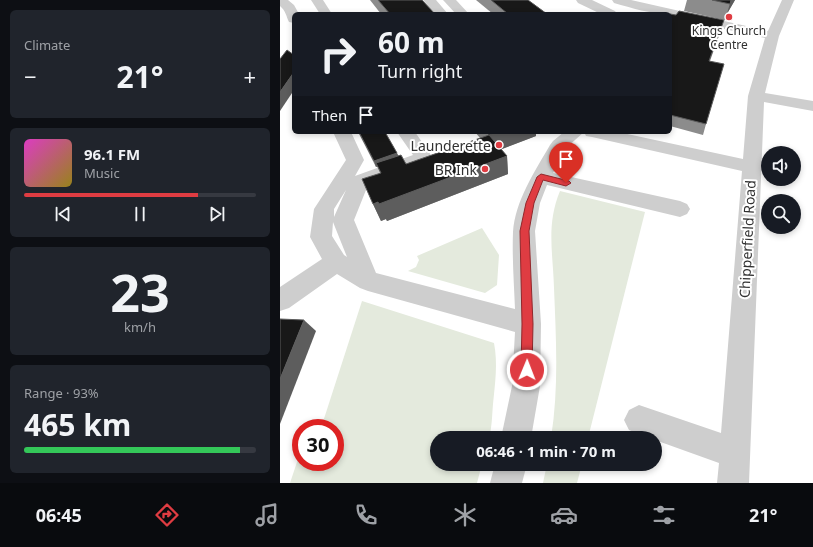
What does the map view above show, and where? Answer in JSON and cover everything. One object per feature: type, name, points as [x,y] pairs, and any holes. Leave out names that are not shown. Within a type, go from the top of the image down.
[{"type":"street","points":[[280,0],[290,8],[292,14]]},
{"type":"street","points":[[317,0],[325,12]]},
{"type":"street","points":[[429,0],[440,12]]},
{"type":"street","points":[[449,0],[461,12]]},
{"type":"street","points":[[582,0],[609,12]]},
{"type":"street","points":[[618,0],[632,5],[664,12]]},
{"type":"street","name":"Chipperfield Road","points":[[733,483],[756,96],[772,36],[788,0]]},
{"type":"street","points":[[570,5],[580,12]]},
{"type":"street","points":[[617,12],[632,5]]},
{"type":"street","points":[[672,14],[772,36]]},
{"type":"street","points":[[756,96],[813,106]]},
{"type":"street","points":[[343,134],[355,160],[324,209],[321,237],[336,262],[368,281],[528,324]]},
{"type":"street","points":[[368,281],[343,220],[360,181],[424,158],[407,134]]},
{"type":"street","points":[[517,431],[526,386],[528,324],[524,231],[530,203],[541,177],[559,145],[573,134]]},
{"type":"street","points":[[601,134],[752,167]]},
{"type":"street","points":[[541,177],[680,209]]},
{"type":"street","points":[[280,300],[336,262]]},
{"type":"street","points":[[639,420],[735,453]]},
{"type":"street","points":[[506,483],[509,471]]},
{"type":"shaded area","points":[[560,191],[645,212],[590,431],[552,431],[554,419],[556,363],[555,307],[551,239],[556,203]]},
{"type":"shaded area","points":[[482,228],[499,255],[497,285],[485,293],[408,271],[416,267],[419,260],[417,256]]},
{"type":"shaded area","points":[[362,301],[494,343],[496,374],[490,431],[430,431],[430,471],[480,471],[477,483],[290,483],[294,471],[344,471],[344,419],[324,419]]},
{"type":"shaded area","points":[[546,471],[580,471],[577,483],[543,483]]},
{"type":"building","points":[[378,0],[422,0],[433,12],[388,12]]},
{"type":"building","points":[[491,0],[528,0],[544,12],[506,12]]},
{"type":"building","points":[[712,0],[731,0],[730,4]]},
{"type":"building","points":[[679,11],[724,20],[709,61],[724,64],[706,124],[672,116],[672,14],[676,15]]},
{"type":"building","points":[[287,50],[292,54],[292,75],[280,92],[280,59]]},
{"type":"building","points":[[360,134],[386,134],[397,153],[374,161]]},
{"type":"building","points":[[489,135],[507,156],[379,204],[378,202],[373,204],[362,179],[381,173],[376,163],[401,155],[406,164]]},
{"type":"building","points":[[280,319],[304,320],[280,379]]},
{"type":"place","name":"Kings Church Centre","points":[[729,17]]},
{"type":"place","name":"Launderette","points":[[499,145]]},
{"type":"place","name":"BR Ink","points":[[485,169]]},
{"type":"route","points":[[527,370],[528,324],[524,231],[530,203],[541,177],[566,183]]}]
